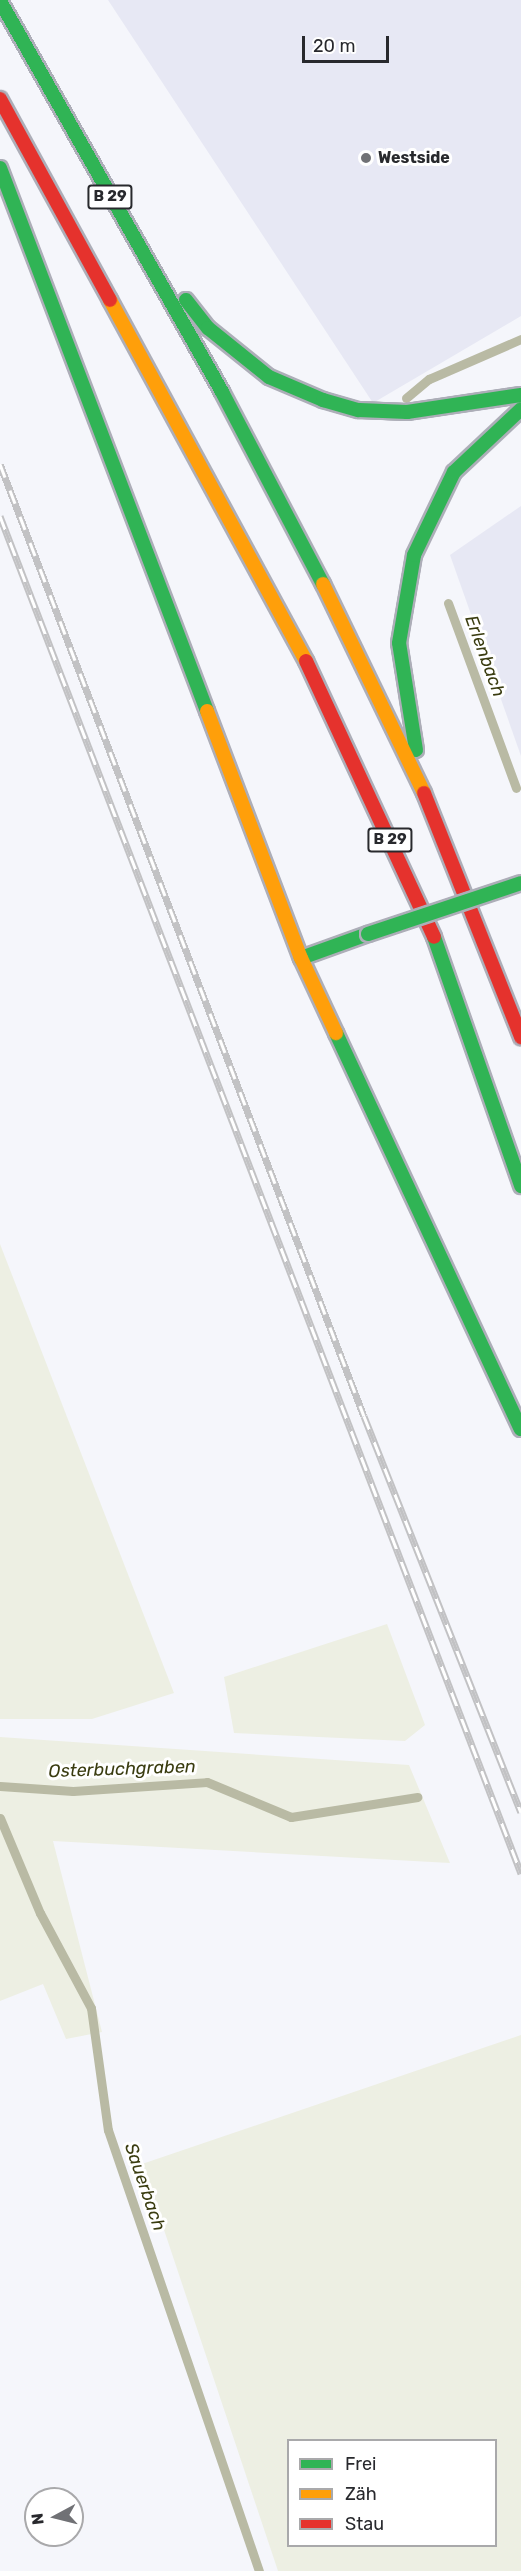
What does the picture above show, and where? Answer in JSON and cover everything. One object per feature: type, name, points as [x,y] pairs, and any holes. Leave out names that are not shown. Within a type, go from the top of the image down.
[{"type":"highway","name":"B 29","points":[[0,1],[282,503],[422,787],[521,1037]]},
{"type":"highway","name":"B 29","points":[[0,99],[330,705],[440,951],[521,1186]]},
{"type":"highway","points":[[0,168],[301,958],[521,1429]]},
{"type":"highway","points":[[120,214],[208,328],[269,377],[359,410],[418,411],[521,395]]},
{"type":"highway","points":[[422,787],[399,643],[414,555],[454,472],[521,409]]},
{"type":"highway","points":[[301,958],[521,883]]},
{"type":"shaded area","name":"Westside","points":[[108,0],[521,0],[521,316],[373,403]]},
{"type":"shaded area","points":[[521,506],[521,756],[450,555]]},
{"type":"shaded area","points":[[0,1244],[174,1693],[92,1719],[0,1719]]},
{"type":"shaded area","points":[[387,1624],[425,1725],[405,1741],[234,1733],[224,1677]]},
{"type":"shaded area","points":[[0,1737],[409,1765],[450,1863],[53,1841],[102,2032],[66,2039],[43,1984],[0,2001]]},
{"type":"shaded area","points":[[521,2035],[521,2571],[278,2571],[142,2164]]},
{"type":"waterway","points":[[406,398],[429,379],[521,339]]},
{"type":"waterway","name":"Erlenbach","points":[[448,603],[516,788]]},
{"type":"waterway","name":"Osterbuchgraben","points":[[0,1786],[73,1791],[207,1782],[291,1817],[417,1797]]},
{"type":"waterway","name":"Sauerbach","points":[[0,1818],[40,1913],[91,2008],[108,2130],[259,2571]]},
{"type":"railway","points":[[0,464],[364,1416],[521,1812]]},
{"type":"railway","points":[[0,516],[521,1873]]},
{"type":"traffic: fast","points":[[0,1],[222,392],[323,584]]},
{"type":"traffic: fast","points":[[0,168],[207,711]]},
{"type":"traffic: fast","points":[[186,300],[208,328],[269,377],[323,400],[359,410],[407,412],[521,395]]},
{"type":"traffic: fast","points":[[416,750],[399,643],[414,555],[454,472],[521,409]]},
{"type":"traffic: fast","points":[[368,934],[521,883]]},
{"type":"traffic: fast","points":[[301,958],[368,934]]},
{"type":"traffic: fast","points":[[434,937],[521,1186]]},
{"type":"traffic: fast","points":[[336,1033],[521,1429]]},
{"type":"traffic: slow","points":[[110,300],[306,661]]},
{"type":"traffic: slow","points":[[323,584],[424,793]]},
{"type":"traffic: slow","points":[[207,711],[301,958],[336,1033]]},
{"type":"traffic: jam","points":[[0,99],[110,300]]},
{"type":"traffic: jam","points":[[306,661],[434,937]]},
{"type":"traffic: jam","points":[[424,793],[521,1037]]},
{"type":"place","name":"Westside","points":[[366,158]]}]
